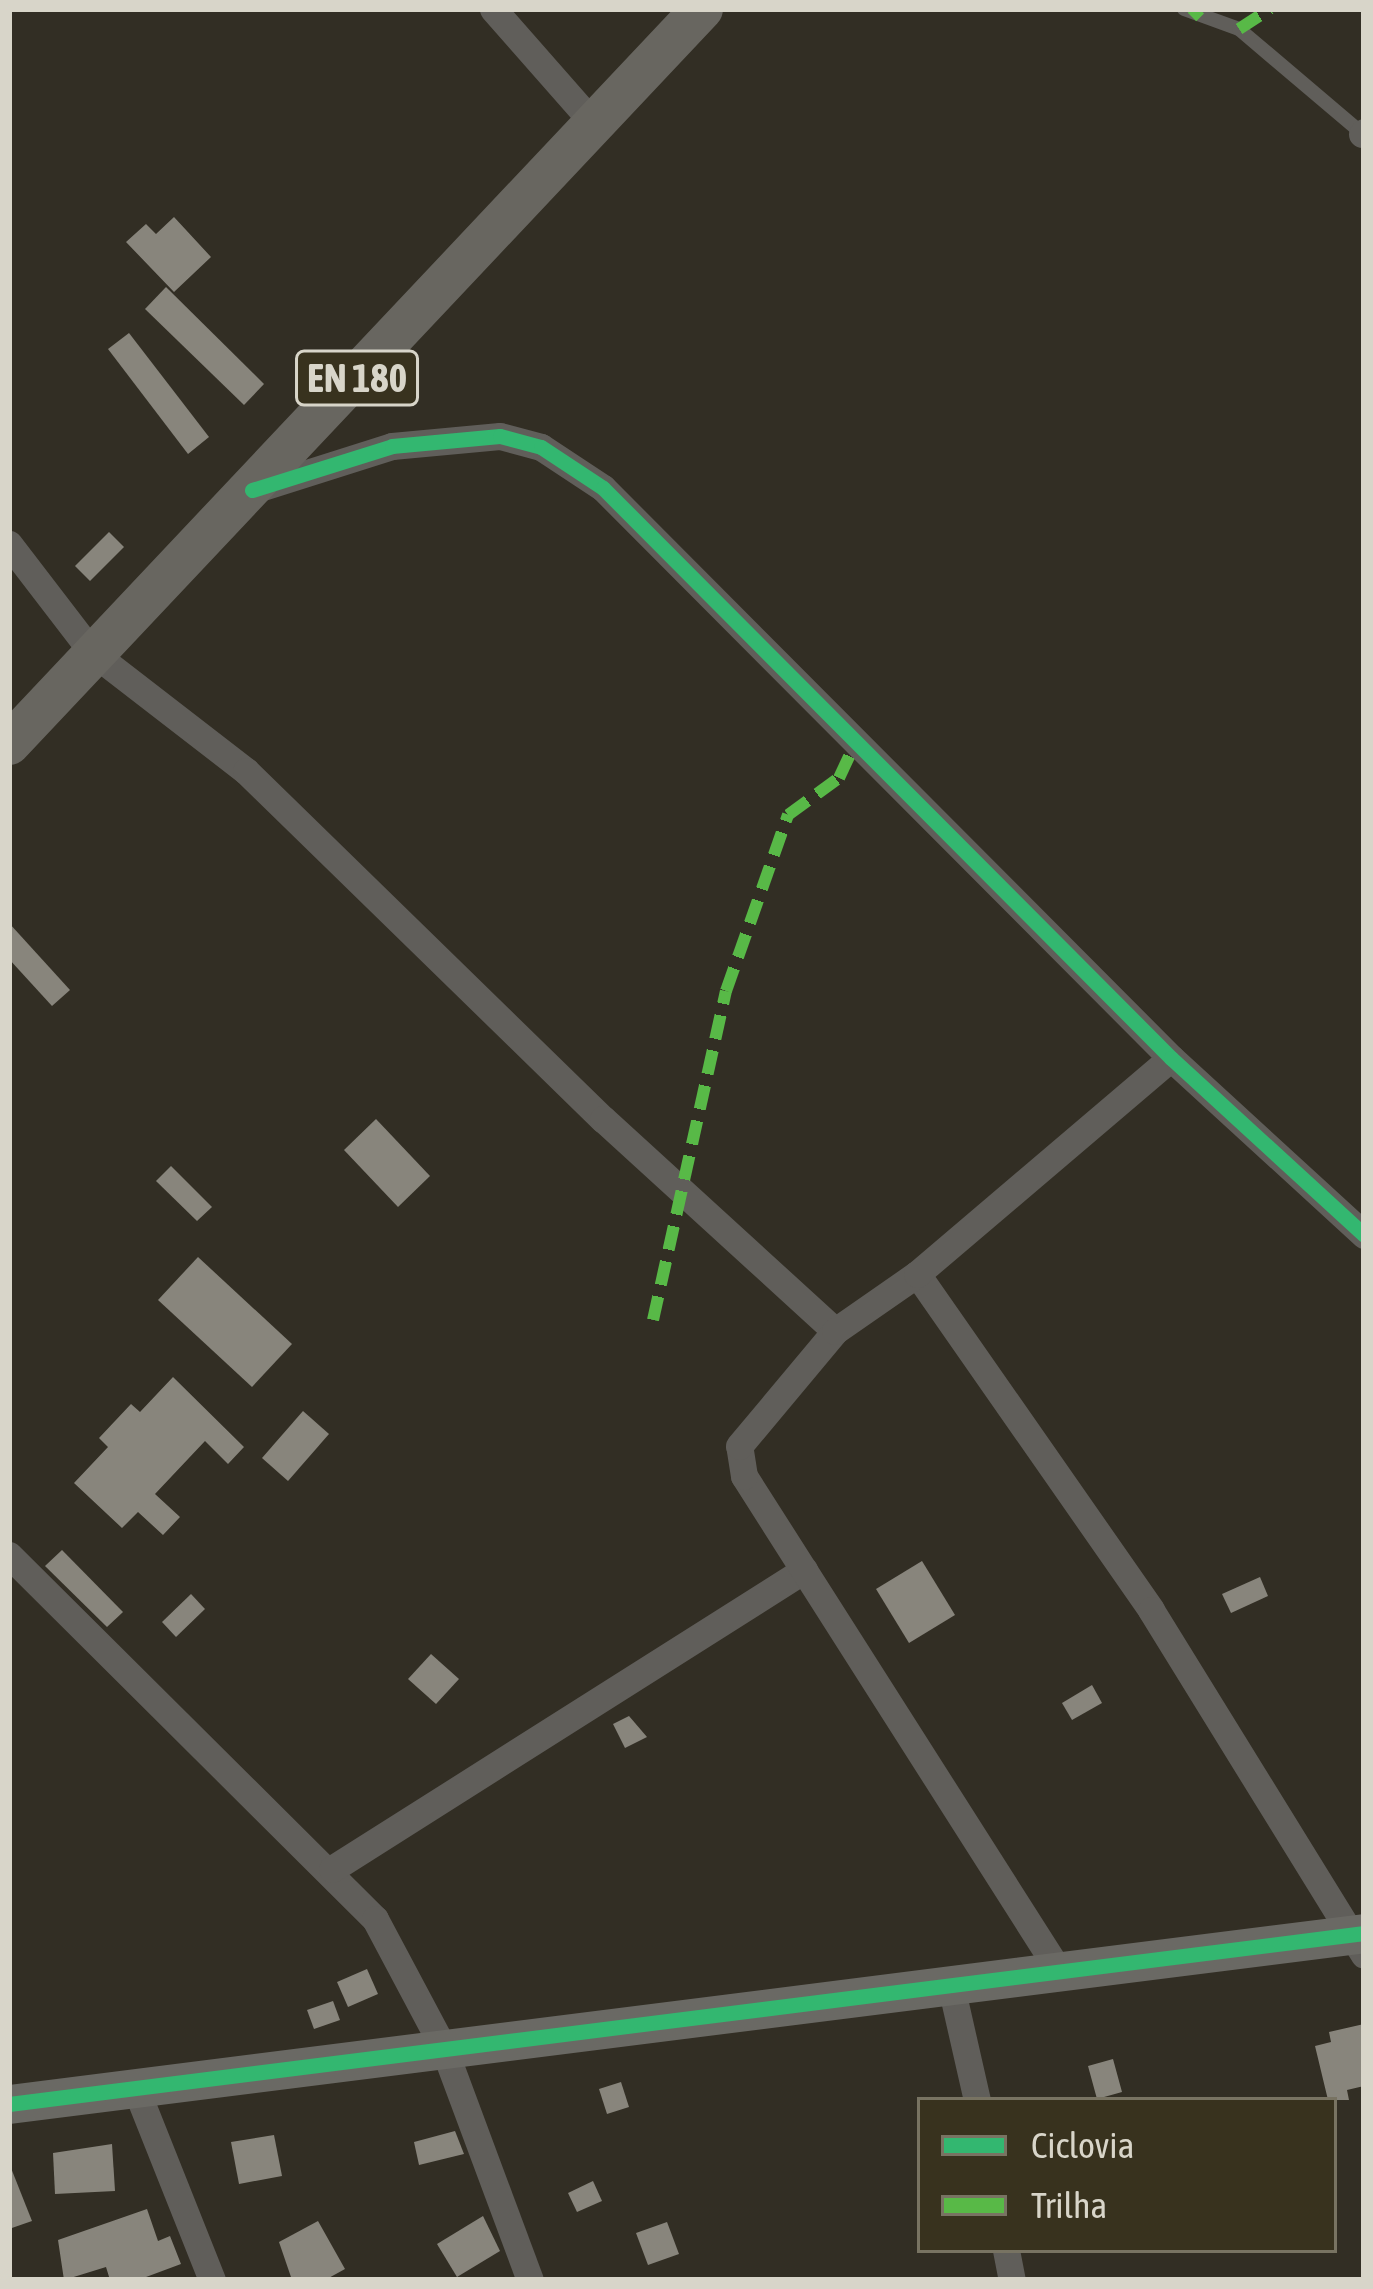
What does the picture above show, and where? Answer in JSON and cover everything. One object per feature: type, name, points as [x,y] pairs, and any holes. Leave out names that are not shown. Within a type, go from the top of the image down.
[{"type":"main road","name":"EN 180","points":[[9,744],[702,9]]},
{"type":"street","points":[[493,9],[592,123]]},
{"type":"street","points":[[252,490],[392,446],[500,436],[541,447],[603,488],[1171,1058],[1364,1234]]},
{"type":"street","points":[[9,544],[92,652],[246,771],[647,1161],[835,1331]]},
{"type":"street","points":[[1061,1974],[744,1476],[740,1446],[835,1331],[917,1274],[1171,1058]]},
{"type":"street","points":[[9,2104],[134,2084],[1361,1941],[1151,1610],[917,1274]]},
{"type":"street","points":[[9,1555],[178,1730],[332,1869],[375,1919],[444,2049],[530,2280]]},
{"type":"street","points":[[332,1869],[803,1570]]},
{"type":"street","points":[[951,1986],[975,2097]]},
{"type":"street","points":[[134,2084],[212,2280]]},
{"type":"lane","points":[[1184,9],[1239,29],[1364,134]]},
{"type":"building","points":[[174,217],[211,257],[174,292],[126,242],[146,224],[156,234]]},
{"type":"building","points":[[166,287],[264,384],[244,405],[145,309]]},
{"type":"building","points":[[129,333],[209,437],[188,454],[108,349]]},
{"type":"building","points":[[109,532],[124,547],[90,581],[75,566]]},
{"type":"building","points":[[9,923],[70,990],[52,1006],[9,959]]},
{"type":"building","points":[[376,1119],[430,1176],[398,1207],[344,1150]]},
{"type":"building","points":[[171,1166],[212,1207],[197,1221],[156,1181]]},
{"type":"building","points":[[198,1257],[292,1344],[252,1387],[158,1300]]},
{"type":"building","points":[[173,1377],[244,1447],[228,1464],[205,1441],[155,1494],[180,1517],[163,1535],[138,1512],[122,1528],[74,1483],[108,1447],[99,1438],[131,1404],[140,1412]]},
{"type":"building","points":[[303,1411],[329,1434],[288,1481],[262,1458]]},
{"type":"building","points":[[62,1550],[123,1612],[107,1627],[45,1566]]},
{"type":"building","points":[[922,1561],[955,1615],[909,1643],[876,1589]]},
{"type":"building","points":[[1260,1577],[1268,1596],[1231,1613],[1222,1594]]},
{"type":"building","points":[[191,1594],[205,1609],[176,1637],[162,1622]]},
{"type":"building","points":[[431,1654],[459,1679],[436,1704],[408,1679]]},
{"type":"building","points":[[1092,1685],[1102,1703],[1072,1720],[1062,1703]]},
{"type":"building","points":[[629,1716],[647,1737],[625,1748],[613,1724]]},
{"type":"building","points":[[367,1969],[378,1994],[348,2007],[337,1982]]},
{"type":"building","points":[[333,2001],[340,2020],[314,2029],[307,2010]]},
{"type":"building","points":[[1364,2024],[1364,2086],[1347,2090],[1349,2100],[1327,2097],[1315,2046],[1331,2042],[1329,2032]]},
{"type":"building","points":[[1113,2059],[1122,2092],[1096,2097],[1088,2066]]},
{"type":"building","points":[[621,2082],[629,2107],[607,2114],[599,2089]]},
{"type":"building","points":[[455,2131],[464,2154],[419,2165],[414,2142]]},
{"type":"building","points":[[274,2135],[282,2176],[239,2184],[231,2142]]},
{"type":"building","points":[[112,2144],[115,2191],[55,2194],[53,2153]]},
{"type":"building","points":[[9,2163],[32,2221],[9,2229]]},
{"type":"building","points":[[593,2181],[602,2201],[577,2212],[568,2193]]},
{"type":"building","points":[[147,2209],[158,2241],[170,2236],[181,2264],[138,2280],[110,2280],[106,2267],[64,2280],[58,2240]]},
{"type":"building","points":[[483,2216],[500,2251],[457,2277],[437,2244]]},
{"type":"building","points":[[318,2221],[345,2269],[325,2280],[292,2280],[279,2242]]},
{"type":"building","points":[[667,2222],[679,2254],[648,2265],[636,2233]]},
{"type":"marked path","points":[[1192,17],[1200,9]]},
{"type":"marked path","points":[[1239,29],[1270,9]]},
{"type":"marked path","points":[[653,1320],[726,991],[788,815],[839,778],[856,742]]},
{"type":"cycle path","points":[[252,490],[392,446],[500,436],[541,447],[603,488],[1171,1058],[1364,1235]]},
{"type":"cycle path","points":[[9,2104],[1364,1933]]}]
